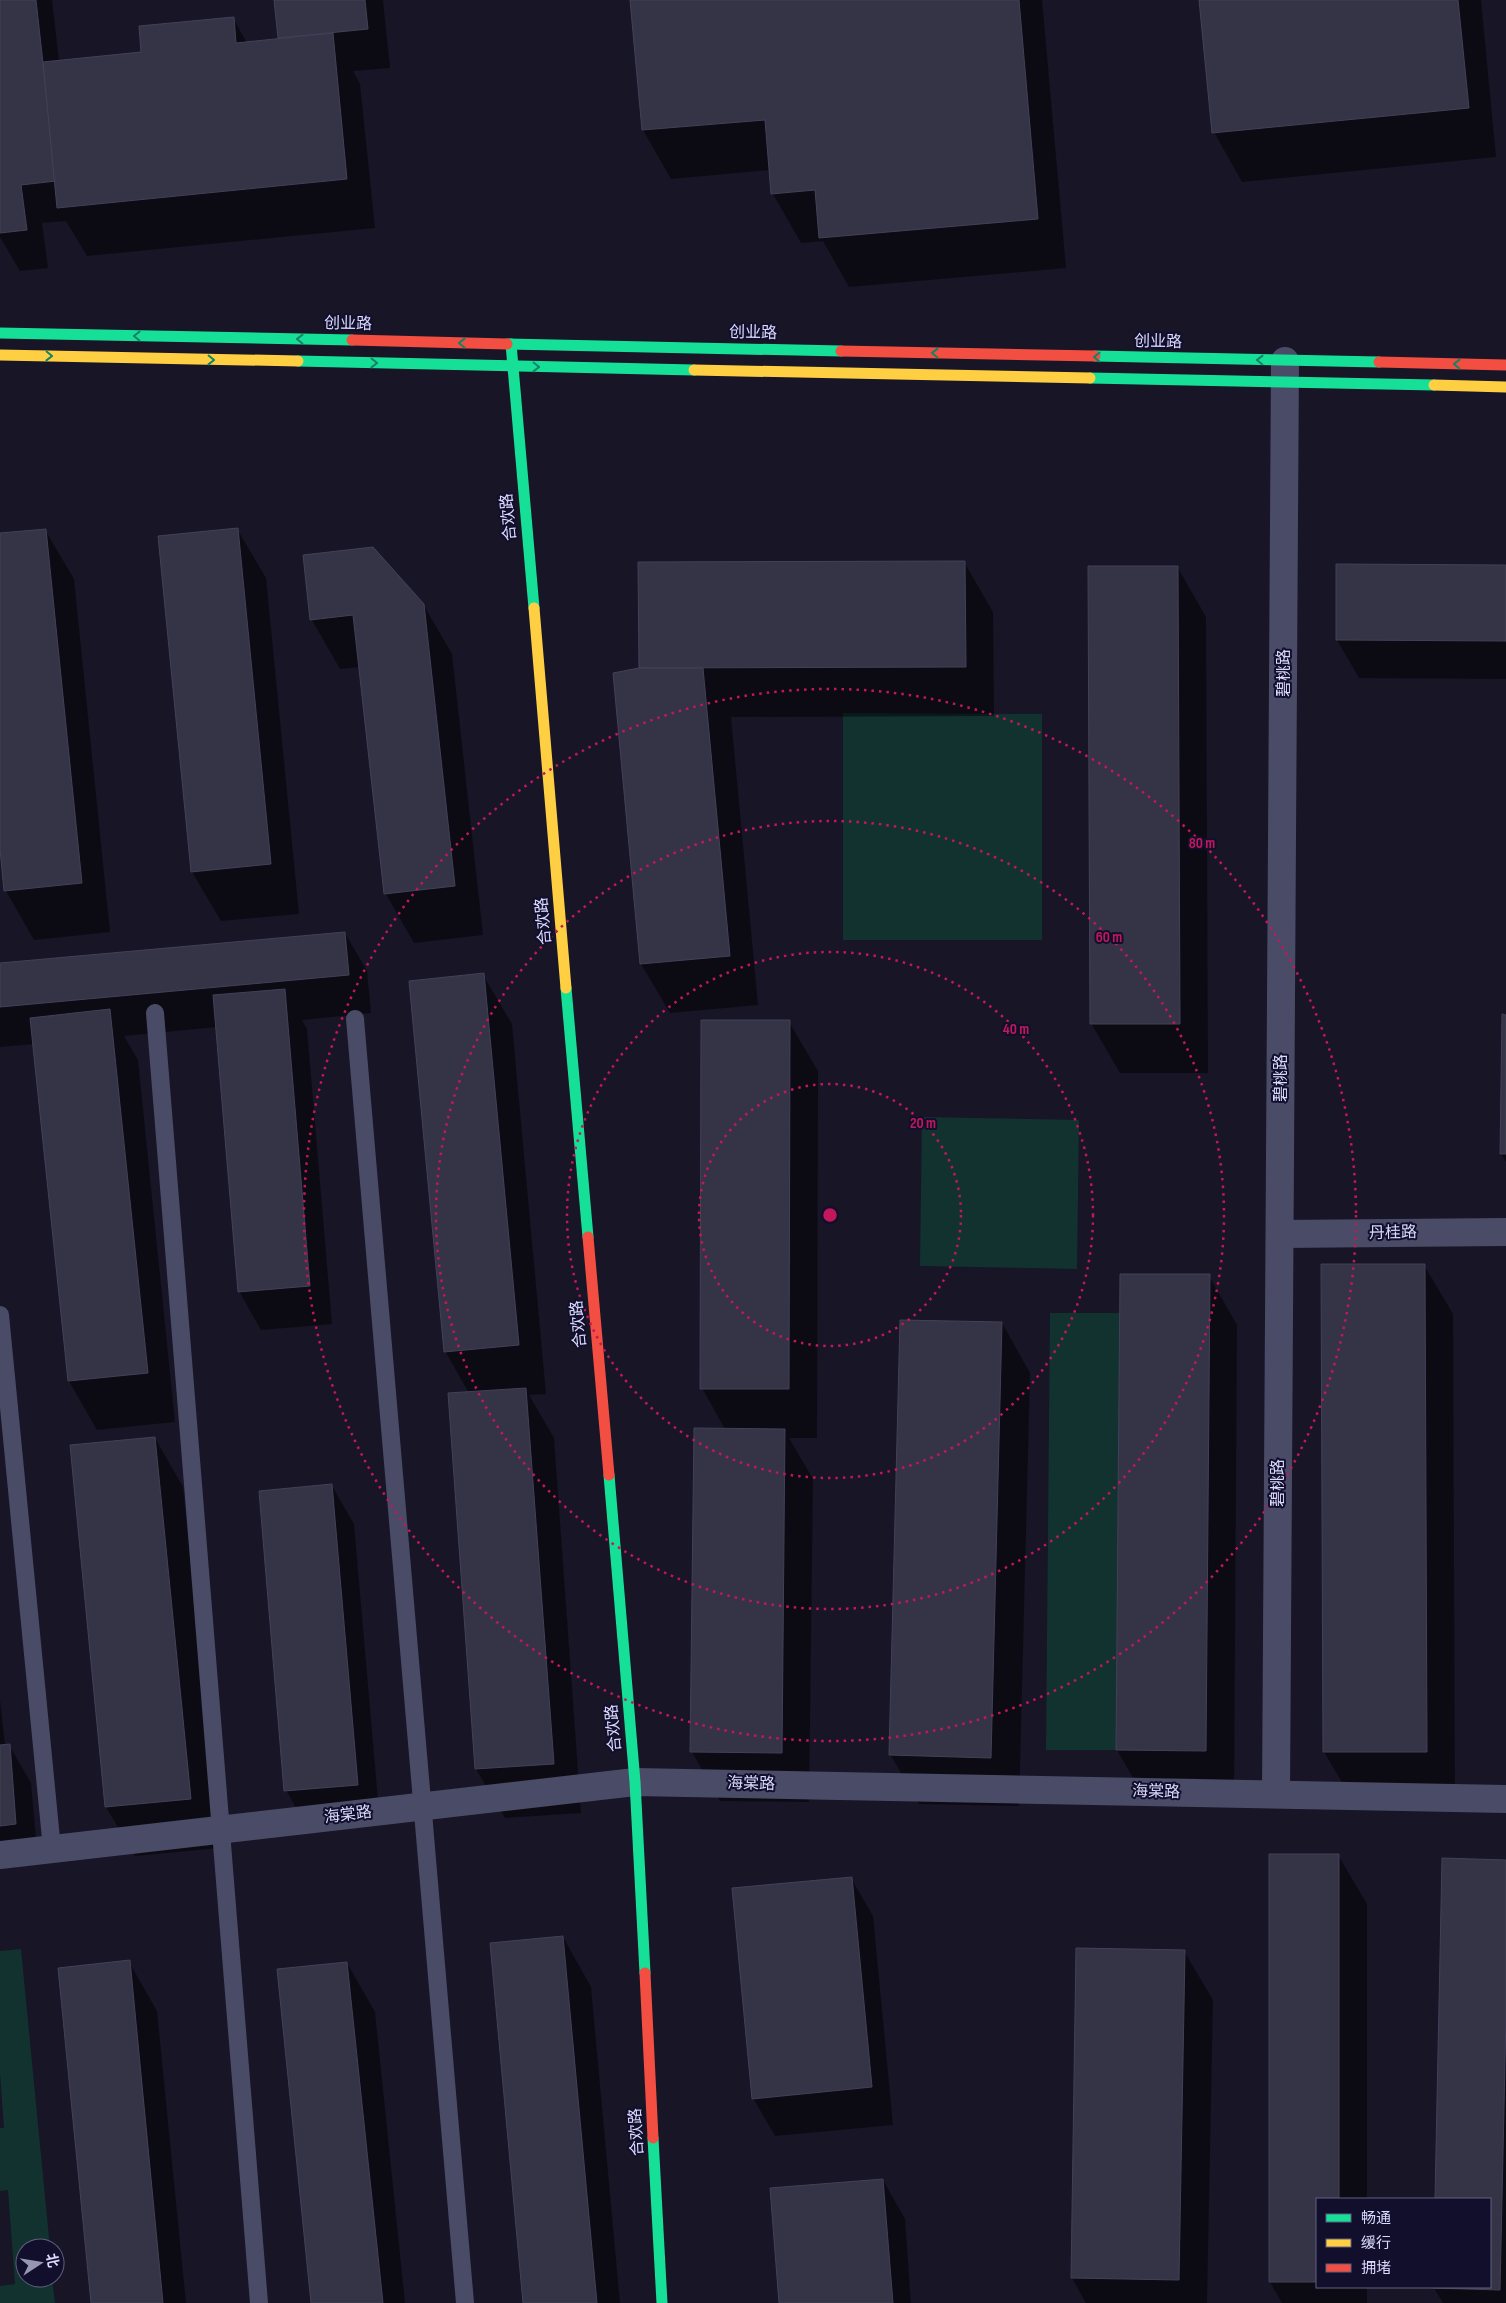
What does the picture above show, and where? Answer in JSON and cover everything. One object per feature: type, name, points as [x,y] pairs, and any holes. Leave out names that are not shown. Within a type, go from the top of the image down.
[{"type":"street","name":"创业路","points":[[0,333],[511,344],[1285,372],[1506,387]]},
{"type":"street","name":"合欢路","points":[[511,344],[635,1782],[662,2303]]},
{"type":"street","name":"创业路","points":[[0,355],[512,366],[1285,372],[1506,365]]},
{"type":"street","name":"碧桃路","points":[[1276,1794],[1285,372]]},
{"type":"street","name":"丹桂路","points":[[1280,1234],[1506,1232]]},
{"type":"street","name":"海棠路","points":[[0,1856],[635,1782],[1506,1799]]},
{"type":"lane","points":[[156,1013],[259,2303]]},
{"type":"lane","points":[[355,1019],[465,2303]]},
{"type":"lane","points":[[0,1315],[52,1850]]},
{"type":"green space","points":[[843,713],[1042,714],[1042,940],[843,940]]},
{"type":"green space","points":[[922,1117],[1079,1120],[1077,1269],[920,1266]]},
{"type":"green space","points":[[1050,1313],[1120,1313],[1116,1750],[1046,1750]]},
{"type":"green space","points":[[21,1949],[49,2238],[15,2238],[15,2284],[8,2190],[0,2191],[0,2128],[4,2128],[0,2073],[0,1951]]},
{"type":"green space","points":[[15,2284],[15,2288],[53,2288],[55,2303],[0,2303],[0,2286]]},
{"type":"building","points":[[0,0],[36,0],[56,181],[21,185],[27,230],[0,233]]},
{"type":"building","points":[[274,0],[365,0],[368,29],[278,38]]},
{"type":"building","points":[[630,0],[1019,0],[1038,219],[819,238],[815,190],[771,194],[765,120],[642,130]]},
{"type":"building","points":[[1199,0],[1458,0],[1469,108],[1212,133]]},
{"type":"building","points":[[234,17],[236,43],[333,33],[347,179],[57,208],[43,62],[141,52],[139,26]]},
{"type":"building","points":[[238,528],[271,864],[191,872],[158,536]]},
{"type":"building","points":[[46,529],[82,883],[4,891],[0,849],[0,533]]},
{"type":"building","points":[[373,547],[424,604],[455,886],[384,894],[353,615],[310,620],[303,555]]},
{"type":"building","points":[[965,561],[966,667],[639,668],[638,562]]},
{"type":"building","points":[[1336,564],[1506,565],[1506,641],[1336,640]]},
{"type":"building","points":[[1088,566],[1178,566],[1180,1024],[1090,1024]]},
{"type":"building","points":[[639,668],[703,668],[730,956],[640,964],[613,673]]},
{"type":"building","points":[[345,932],[349,975],[0,1007],[0,963]]},
{"type":"building","points":[[484,973],[519,1345],[444,1352],[409,981]]},
{"type":"building","points":[[285,989],[310,1286],[238,1292],[213,995]]},
{"type":"building","points":[[110,1009],[148,1373],[68,1381],[30,1018]]},
{"type":"building","points":[[1502,1014],[1506,1015],[1506,1154],[1500,1154]]},
{"type":"building","points":[[701,1020],[790,1020],[789,1389],[700,1389]]},
{"type":"building","points":[[1321,1264],[1425,1264],[1427,1752],[1323,1752]]},
{"type":"building","points":[[1120,1274],[1210,1274],[1206,1751],[1116,1750]]},
{"type":"building","points":[[900,1320],[1002,1322],[991,1758],[889,1755]]},
{"type":"building","points":[[526,1388],[554,1764],[475,1769],[448,1393]]},
{"type":"building","points":[[694,1428],[785,1429],[782,1753],[690,1752]]},
{"type":"building","points":[[155,1437],[191,1799],[105,1807],[70,1445]]},
{"type":"building","points":[[332,1484],[358,1785],[284,1791],[259,1491]]},
{"type":"building","points":[[10,1744],[16,1824],[0,1826],[0,1745]]},
{"type":"building","points":[[1269,1854],[1339,1854],[1339,2198],[1316,2198],[1316,2282],[1269,2282]]},
{"type":"building","points":[[1442,1858],[1506,1860],[1506,2016],[1500,2290],[1433,2288],[1491,2288],[1491,2198],[1435,2198]]},
{"type":"building","points":[[852,1877],[872,2087],[752,2099],[732,1888]]},
{"type":"building","points":[[563,1936],[597,2303],[523,2303],[490,1943]]},
{"type":"building","points":[[1076,1948],[1185,1950],[1179,2280],[1071,2278]]},
{"type":"building","points":[[130,1960],[163,2303],[91,2303],[58,1968]]},
{"type":"building","points":[[347,1962],[383,2303],[311,2303],[277,1969]]},
{"type":"building","points":[[883,2179],[893,2303],[779,2303],[770,2188]]},
{"type":"traffic: fast","points":[[0,333],[352,340]]},
{"type":"traffic: fast","points":[[507,344],[841,351]]},
{"type":"traffic: fast","points":[[511,344],[534,608]]},
{"type":"traffic: fast","points":[[1095,356],[1379,362]]},
{"type":"traffic: fast","points":[[298,361],[694,370]]},
{"type":"traffic: fast","points":[[1090,378],[1434,385]]},
{"type":"traffic: fast","points":[[566,988],[588,1237]]},
{"type":"traffic: fast","points":[[609,1475],[635,1782],[645,1973]]},
{"type":"traffic: fast","points":[[653,2138],[662,2303]]},
{"type":"traffic: slow","points":[[0,355],[298,361]]},
{"type":"traffic: slow","points":[[694,370],[1090,378]]},
{"type":"traffic: slow","points":[[1434,385],[1506,387]]},
{"type":"traffic: slow","points":[[534,608],[566,988]]},
{"type":"traffic: jam","points":[[352,340],[507,344]]},
{"type":"traffic: jam","points":[[841,351],[1095,356]]},
{"type":"traffic: jam","points":[[1379,362],[1506,365]]},
{"type":"traffic: jam","points":[[588,1237],[609,1475]]},
{"type":"traffic: jam","points":[[645,1973],[653,2138]]}]
